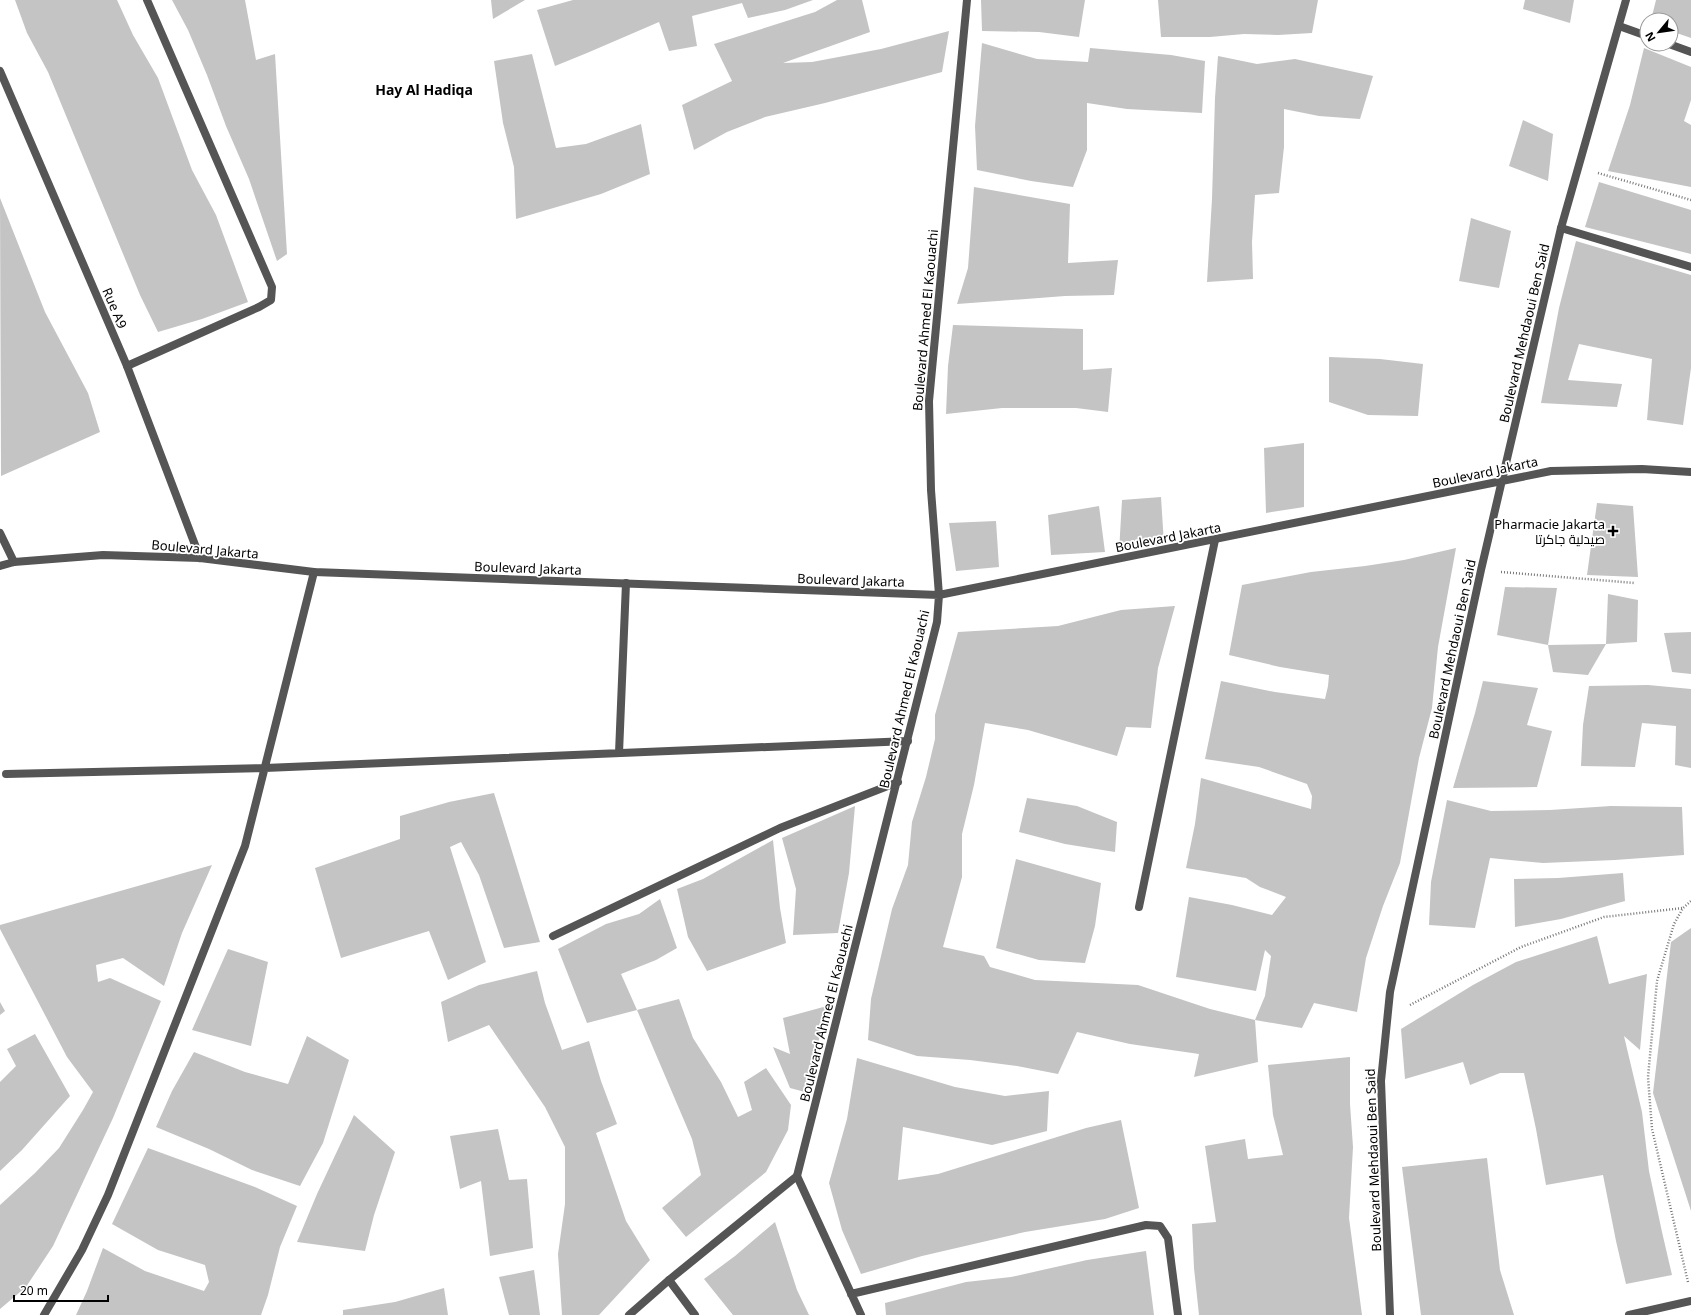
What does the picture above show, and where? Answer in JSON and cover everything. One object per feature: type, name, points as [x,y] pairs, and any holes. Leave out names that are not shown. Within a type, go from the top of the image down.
[{"type":"street","points":[[127,366],[259,307],[271,300],[272,287],[147,0]]},
{"type":"street","name":"Boulevard Ahmed El Kaouachi","points":[[798,1176],[898,782],[936,622],[939,595],[931,490],[929,401],[968,0]]},
{"type":"street","name":"Boulevard Mehdaoui Ben Said","points":[[1390,1315],[1381,1081],[1384,1036],[1390,992],[1481,570],[1561,228],[1626,0]]},
{"type":"street","points":[[1619,26],[1639,33]]},
{"type":"street","points":[[1679,48],[1691,52]]},
{"type":"street","name":"Rue A9","points":[[0,72],[127,366],[200,558]]},
{"type":"street","points":[[1561,228],[1691,267]]},
{"type":"street","name":"Boulevard Jakarta","points":[[0,566],[14,562],[103,555],[200,558],[314,572],[939,595],[1551,471],[1642,469],[1691,472]]},
{"type":"street","points":[[0,533],[14,562]]},
{"type":"street","points":[[1139,906],[1215,540]]},
{"type":"street","points":[[44,1315],[82,1250],[108,1195],[245,846],[314,572]]},
{"type":"street","points":[[619,753],[626,583]]},
{"type":"street","points":[[6,774],[265,768],[908,741]]},
{"type":"street","points":[[553,936],[780,828],[898,782]]},
{"type":"street","points":[[629,1315],[669,1280],[798,1176],[861,1315]]},
{"type":"street","points":[[851,1294],[1146,1225],[1160,1226],[1168,1238],[1178,1315]]},
{"type":"street","points":[[669,1280],[695,1315]]},
{"type":"street","points":[[1629,1315],[1691,1301]]},
{"type":"path","points":[[1579,167],[1691,200]]},
{"type":"path","points":[[1481,570],[1635,584]]},
{"type":"path","points":[[1689,1286],[1652,1129],[1648,1077],[1658,980],[1674,924],[1683,908],[1691,901]]},
{"type":"path","points":[[1384,1036],[1410,1005],[1521,947],[1604,917],[1683,908]]},
{"type":"building","points":[[15,0],[117,0],[133,35],[158,78],[192,170],[216,215],[248,302],[202,319],[158,332],[140,295],[48,72],[27,33]]},
{"type":"building","points":[[172,0],[245,0],[256,60],[275,54],[287,254],[277,261],[249,179],[226,126],[188,30]]},
{"type":"building","points":[[491,0],[525,0],[493,19]]},
{"type":"building","points":[[573,0],[813,0],[785,10],[748,18],[742,3],[692,16],[697,46],[669,51],[659,22],[555,66],[537,10]]},
{"type":"building","points":[[837,0],[862,0],[870,32],[783,63],[812,62],[881,49],[949,31],[942,72],[825,103],[765,117],[727,132],[694,150],[682,105],[732,81],[714,44],[815,12]]},
{"type":"building","points":[[981,0],[1085,0],[1079,37],[1039,32],[982,31]]},
{"type":"building","points":[[1158,0],[1318,0],[1312,33],[1278,35],[1244,34],[1210,37],[1161,37]]},
{"type":"building","points":[[1525,0],[1574,0],[1570,23],[1523,9]]},
{"type":"building","points":[[1656,0],[1691,0],[1691,38],[1679,34],[1679,12],[1653,12]]},
{"type":"building","points":[[982,43],[1037,59],[1088,62],[1090,48],[1171,55],[1205,61],[1202,113],[1127,109],[1087,103],[1087,150],[1073,187],[1031,181],[977,170],[975,126]]},
{"type":"building","points":[[1643,52],[1654,52],[1691,67],[1691,100],[1684,121],[1691,125],[1691,187],[1608,171],[1630,105]]},
{"type":"building","points":[[532,54],[556,148],[586,144],[641,124],[650,174],[601,194],[516,219],[514,167],[503,123],[494,61]]},
{"type":"building","points":[[1218,56],[1257,64],[1295,59],[1373,76],[1360,119],[1319,116],[1284,109],[1284,147],[1279,193],[1255,195],[1252,242],[1253,279],[1207,282],[1212,199],[1215,98]]},
{"type":"building","points":[[1523,120],[1553,134],[1548,181],[1509,166]]},
{"type":"building","points":[[1599,182],[1691,210],[1691,254],[1585,227]]},
{"type":"building","points":[[974,187],[1070,204],[1068,263],[1118,260],[1114,295],[1065,296],[957,304],[968,268]]},
{"type":"building","points":[[0,198],[45,312],[88,393],[100,432],[1,476]]},
{"type":"building","points":[[1471,218],[1511,231],[1499,288],[1459,281]]},
{"type":"building","points":[[1576,241],[1691,275],[1691,368],[1683,425],[1647,420],[1652,359],[1579,344],[1568,380],[1622,384],[1617,407],[1541,403],[1559,308]]},
{"type":"building","points":[[953,325],[1083,329],[1083,370],[1112,368],[1108,412],[1076,408],[1002,408],[946,414],[948,366]]},
{"type":"building","points":[[1329,357],[1380,359],[1423,364],[1418,416],[1368,415],[1329,402]]},
{"type":"building","points":[[1304,443],[1304,507],[1266,513],[1264,448]]},
{"type":"building","points":[[1161,497],[1164,544],[1119,552],[1122,500]]},
{"type":"building","points":[[1597,503],[1633,506],[1638,577],[1587,575]]},
{"type":"building","points":[[1099,506],[1105,552],[1051,555],[1048,515]]},
{"type":"building","points":[[996,521],[999,567],[956,571],[949,523]]},
{"type":"building","points":[[1456,548],[1438,647],[1432,708],[1419,758],[1400,863],[1383,906],[1366,958],[1357,1012],[1314,1003],[1302,1028],[1255,1020],[1265,996],[1271,956],[1265,950],[1256,991],[1176,977],[1189,897],[1232,905],[1272,915],[1286,897],[1260,887],[1246,878],[1186,868],[1195,824],[1201,778],[1311,809],[1312,796],[1307,784],[1259,767],[1205,759],[1221,681],[1275,692],[1325,699],[1329,675],[1280,667],[1229,655],[1242,585],[1311,572],[1404,560]]},
{"type":"building","points":[[1505,587],[1557,588],[1548,645],[1497,635]]},
{"type":"building","points":[[1608,594],[1638,600],[1637,642],[1606,644]]},
{"type":"building","points":[[1175,606],[1158,668],[1151,728],[1126,727],[1117,756],[1028,730],[985,723],[974,785],[962,834],[962,877],[943,947],[984,956],[990,967],[1035,980],[1138,985],[1210,1009],[1255,1020],[1258,1062],[1194,1077],[1199,1054],[1130,1044],[1077,1032],[1058,1074],[1017,1066],[970,1060],[917,1056],[868,1040],[871,999],[892,909],[908,865],[912,822],[926,777],[935,739],[935,715],[958,632],[1058,626],[1121,610]]},
{"type":"building","points":[[1691,632],[1691,674],[1672,672],[1664,633]]},
{"type":"building","points":[[1606,644],[1588,675],[1553,672],[1548,645]]},
{"type":"building","points":[[1483,681],[1538,688],[1527,725],[1552,731],[1537,787],[1453,788]]},
{"type":"building","points":[[1648,685],[1691,689],[1691,768],[1675,765],[1676,726],[1642,723],[1635,767],[1581,766],[1583,725],[1589,686]]},
{"type":"building","points":[[494,793],[540,942],[504,948],[479,875],[461,842],[450,847],[486,962],[448,980],[429,931],[341,958],[315,868],[400,839],[400,816],[449,802]]},
{"type":"building","points":[[1027,798],[1077,806],[1117,822],[1115,852],[1065,844],[1019,832]]},
{"type":"building","points":[[1447,800],[1491,811],[1550,810],[1611,806],[1682,807],[1684,855],[1543,863],[1490,858],[1475,928],[1429,925],[1431,882]]},
{"type":"building","points":[[855,806],[849,873],[838,933],[793,935],[796,889],[782,838]]},
{"type":"building","points":[[773,840],[780,908],[786,943],[707,971],[688,937],[677,889],[703,879]]},
{"type":"building","points":[[1016,859],[1101,883],[1095,926],[1085,963],[1039,960],[996,948]]},
{"type":"building","points":[[212,865],[182,933],[164,986],[123,958],[96,965],[98,982],[110,978],[161,1001],[113,1118],[53,1246],[26,1287],[0,1309],[0,1205],[35,1173],[59,1148],[93,1092],[67,1057],[0,929],[0,925]]},
{"type":"building","points":[[1623,873],[1625,901],[1561,919],[1515,927],[1514,879],[1558,878]]},
{"type":"building","points":[[660,899],[677,948],[656,960],[621,974],[637,1010],[587,1023],[558,949],[606,924],[639,914]]},
{"type":"building","points":[[1691,928],[1691,1211],[1653,1093],[1671,942]]},
{"type":"building","points":[[1597,936],[1609,984],[1647,974],[1640,1050],[1624,1036],[1642,1112],[1649,1171],[1672,1275],[1626,1284],[1603,1175],[1546,1185],[1524,1073],[1500,1073],[1470,1085],[1463,1062],[1405,1079],[1401,1029],[1473,985],[1516,962]]},
{"type":"building","points":[[228,949],[268,962],[251,1046],[192,1030]]},
{"type":"building","points":[[537,971],[545,1003],[562,1050],[589,1041],[601,1081],[617,1124],[596,1133],[626,1221],[650,1260],[599,1315],[562,1315],[558,1254],[565,1204],[565,1147],[545,1107],[489,1025],[448,1042],[441,1002],[479,985]]},
{"type":"building","points":[[679,999],[693,1038],[721,1082],[738,1117],[752,1110],[744,1082],[766,1068],[791,1105],[788,1130],[766,1172],[686,1237],[662,1208],[701,1175],[692,1139],[637,1010]]},
{"type":"building","points":[[0,1002],[5,1011],[0,1015]]},
{"type":"building","points":[[827,1006],[805,1092],[790,1088],[773,1047],[790,1054],[783,1018]]},
{"type":"building","points":[[35,1034],[70,1096],[22,1150],[0,1171],[0,1082],[16,1066],[7,1049]]},
{"type":"building","points":[[307,1036],[349,1060],[323,1143],[300,1186],[252,1170],[209,1149],[156,1127],[172,1091],[194,1052],[245,1072],[288,1084]]},
{"type":"building","points":[[1350,1057],[1350,1104],[1353,1147],[1349,1218],[1362,1315],[1199,1315],[1194,1268],[1192,1224],[1216,1222],[1205,1146],[1245,1139],[1248,1159],[1283,1155],[1273,1115],[1268,1065]]},
{"type":"building","points":[[857,1058],[955,1087],[1005,1096],[1049,1091],[1047,1131],[992,1145],[903,1127],[898,1180],[938,1174],[1086,1128],[1121,1120],[1139,1208],[1105,1219],[1025,1232],[922,1256],[861,1274],[842,1230],[829,1183],[847,1119]]},
{"type":"building","points":[[354,1115],[395,1152],[374,1215],[365,1251],[297,1242],[317,1194]]},
{"type":"building","points":[[498,1129],[509,1180],[527,1179],[533,1248],[490,1256],[481,1181],[460,1189],[450,1136]]},
{"type":"building","points":[[148,1148],[255,1187],[297,1206],[280,1247],[268,1295],[261,1315],[76,1315],[87,1291],[103,1248],[145,1271],[204,1291],[209,1282],[205,1265],[158,1250],[112,1224]]},
{"type":"building","points":[[1487,1158],[1500,1270],[1514,1315],[1421,1315],[1402,1167]]},
{"type":"building","points":[[775,1222],[797,1290],[809,1315],[733,1315],[704,1279],[735,1256]]},
{"type":"building","points":[[1146,1251],[1154,1315],[886,1315],[885,1303],[966,1282],[1011,1277],[1087,1260]]},
{"type":"building","points":[[534,1270],[540,1315],[509,1315],[499,1277]]},
{"type":"building","points":[[444,1288],[448,1315],[343,1315],[343,1310],[395,1302]]},
{"type":"place","name":"Pharmacie Jakarta صيدلية جاكرتا","points":[[1613,531]]},
{"type":"district","name":"Hay Al Hadiqa","points":[[424,90]]}]
